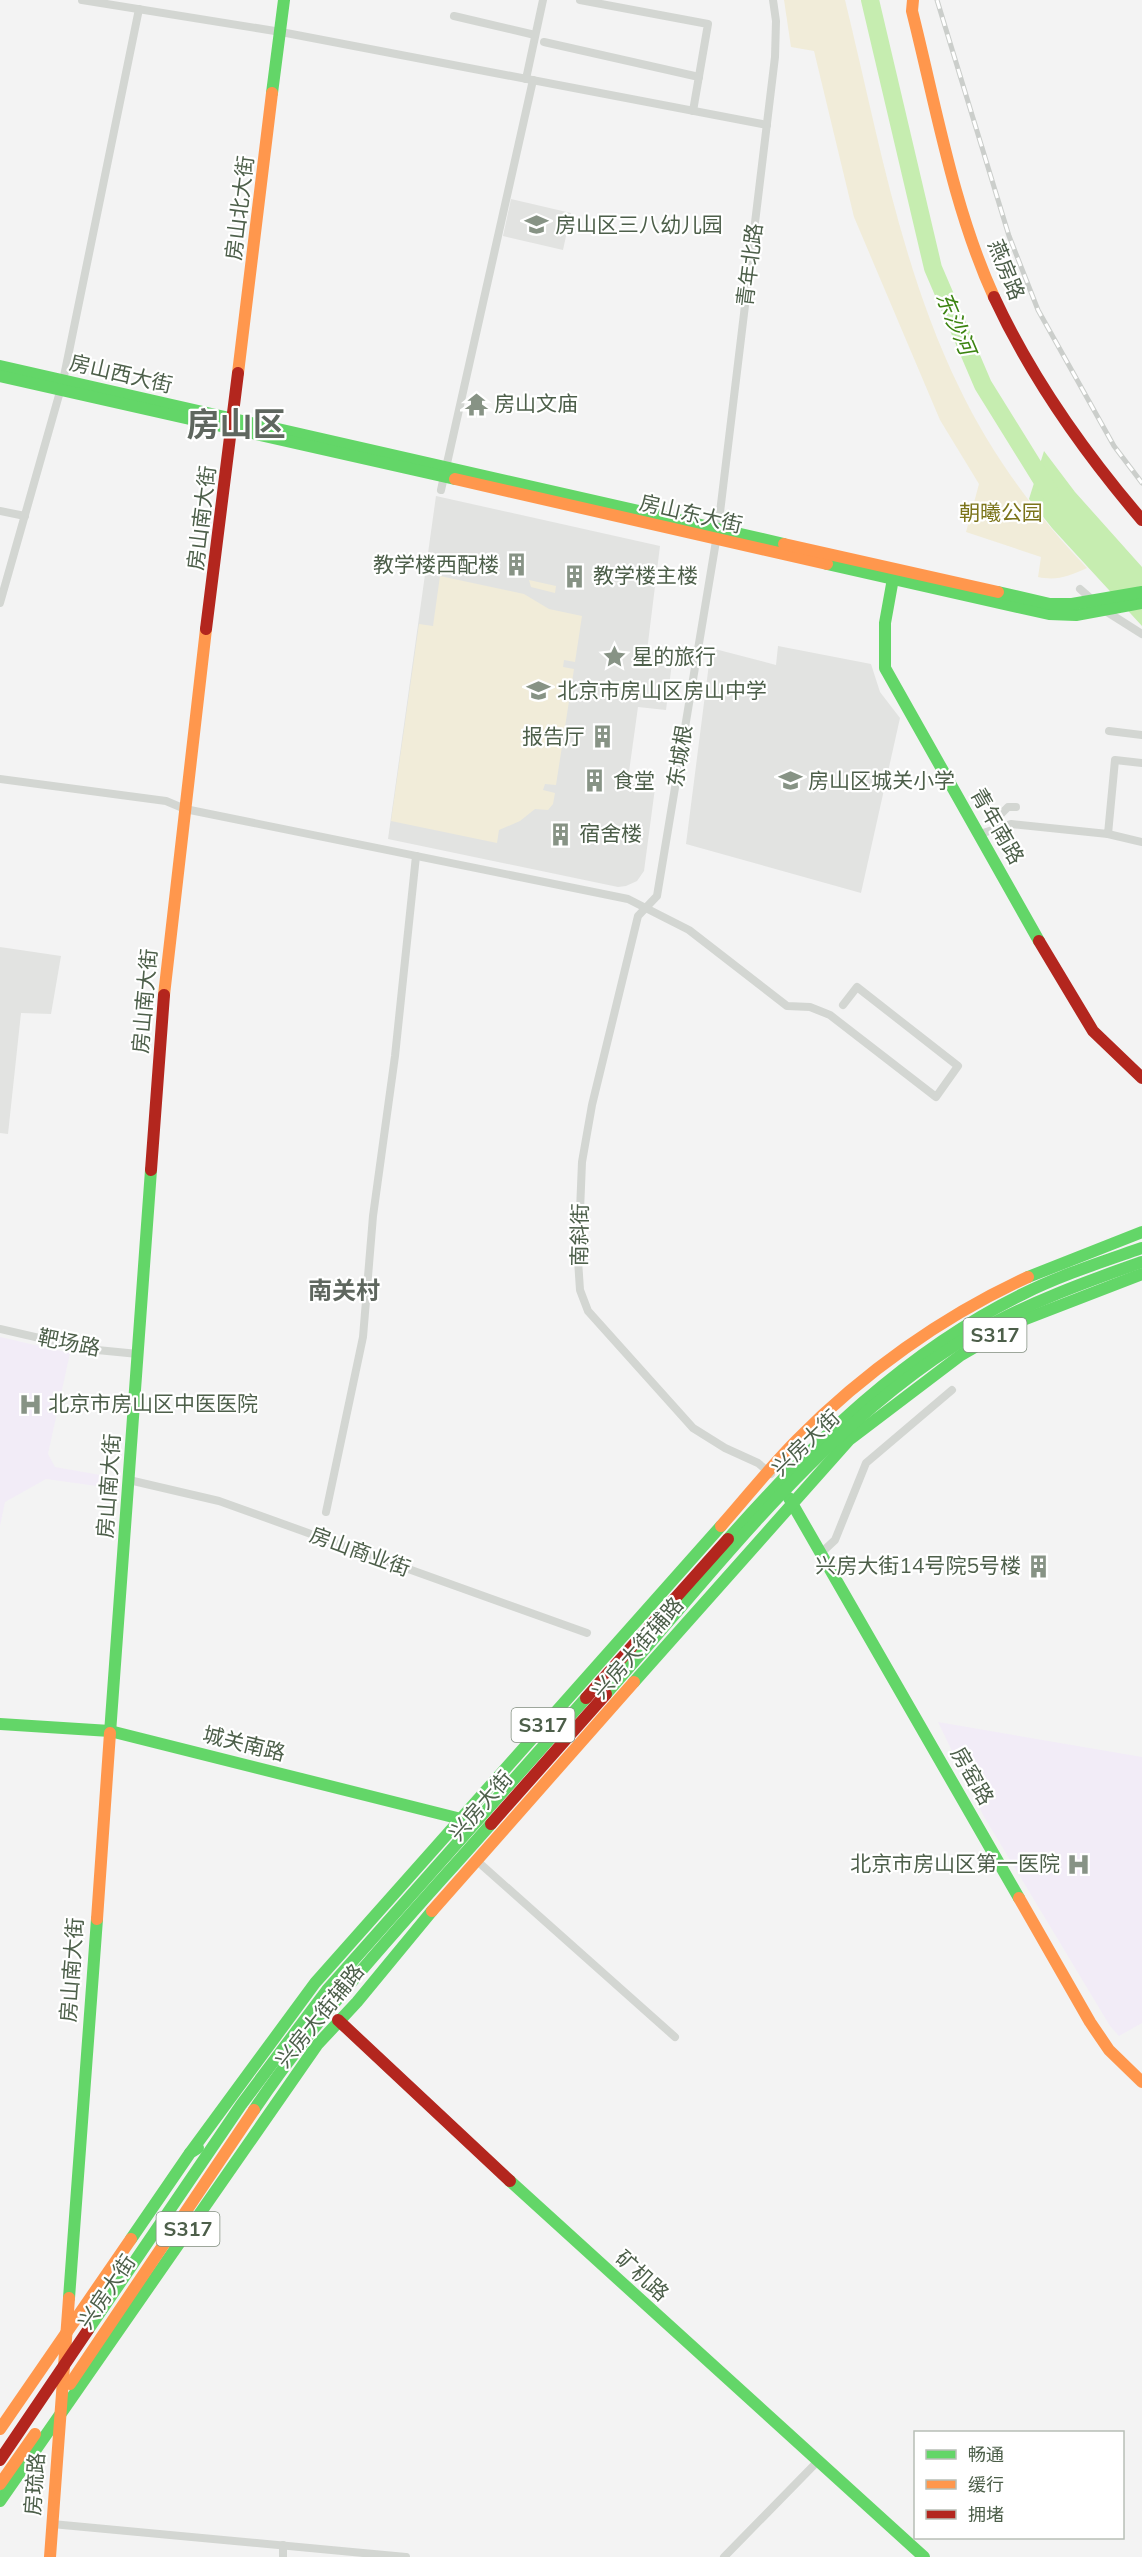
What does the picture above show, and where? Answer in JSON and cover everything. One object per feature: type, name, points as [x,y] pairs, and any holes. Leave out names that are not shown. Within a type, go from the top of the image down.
[{"type":"main road","name":"房山北大街","points":[[233,425],[284,0]]},
{"type":"main road","name":"燕房路","points":[[914,0],[912,12],[972,238],[1007,325],[1050,402],[1082,448],[1142,520]]},
{"type":"main road","name":"房山西大街","points":[[0,366],[62,385],[233,425]]},
{"type":"main road","name":"房山西大街","points":[[0,376],[62,385]]},
{"type":"main road","name":"房山东大街","points":[[233,425],[444,478],[717,534],[893,574],[1049,614],[1076,615],[1104,610],[1114,603],[1142,592]]},
{"type":"main road","name":"房山南大街","points":[[60,2414],[164,996],[233,425]]},
{"type":"main road","name":"房山东大街","points":[[893,574],[1050,604],[1093,601],[1142,603]]},
{"type":"main road","name":"青年南路","points":[[893,574],[883,642],[885,668],[1075,1005],[1101,1038],[1142,1078]]},
{"type":"main road","name":"兴房大街","points":[[0,2429],[190,2153],[315,1983],[767,1471],[840,1401],[932,1331],[994,1293],[1073,1257],[1142,1232]]},
{"type":"main road","points":[[1096,1264],[1142,1232]]},
{"type":"main road","name":"兴房大街","points":[[0,2484],[171,2219],[224,2129],[273,2058],[327,1990],[476,1822],[781,1486],[841,1434],[913,1361],[948,1336],[1009,1301],[1096,1264],[1142,1248]]},
{"type":"main road","name":"兴房大街","points":[[873,1400],[951,1347],[1012,1314],[1077,1284],[1142,1262]]},
{"type":"main road","name":"兴房大街辅路","points":[[60,2414],[317,2045],[357,2002],[417,1927],[849,1440],[961,1355],[1018,1322],[1142,1274]]},
{"type":"main road","points":[[913,1361],[932,1331]]},
{"type":"main road","points":[[840,1401],[873,1400],[866,1428]]},
{"type":"main road","name":"兴房大街","points":[[0,2460],[171,2219],[284,2066],[388,1941],[686,1604],[781,1486]]},
{"type":"main road","name":"房窑路","points":[[781,1486],[1090,2022],[1109,2050],[1142,2082]]},
{"type":"main road","points":[[686,1604],[706,1599]]},
{"type":"main road","name":"城关南路","points":[[0,1724],[110,1731],[476,1822]]},
{"type":"main road","points":[[388,1941],[417,1927]]},
{"type":"main road","points":[[317,2045],[342,1994]]},
{"type":"main road","name":"矿机路","points":[[338,2020],[612,2276],[924,2557]]},
{"type":"main road","name":"兴房大街","points":[[190,2153],[224,2129]]},
{"type":"main road","name":"S317","points":[[0,2501],[60,2414]]},
{"type":"main road","name":"房琉路","points":[[50,2557],[60,2414]]},
{"type":"street","points":[[82,0],[281,32],[767,125]]},
{"type":"street","points":[[444,478],[530,80],[535,35],[543,0]]},
{"type":"street","points":[[579,0],[708,24],[693,111]]},
{"type":"street","name":"青年北路","points":[[717,534],[775,57],[776,21],[773,0]]},
{"type":"street","points":[[0,603],[62,385],[139,9]]},
{"type":"street","points":[[454,16],[535,35]]},
{"type":"street","points":[[544,42],[699,77]]},
{"type":"street","points":[[0,511],[25,516]]},
{"type":"street","name":"东城根","points":[[646,907],[657,896],[717,534]]},
{"type":"street","points":[[1080,589],[1104,610],[1142,634]]},
{"type":"street","points":[[1109,731],[1142,735]]},
{"type":"street","points":[[1108,834],[1115,760],[1142,763]]},
{"type":"street","points":[[0,779],[166,801],[185,809],[628,899],[689,930],[788,1006],[810,1007],[830,1015],[936,1097],[958,1066],[857,987],[843,1005]]},
{"type":"street","points":[[995,829],[1000,815],[1008,807],[1016,807]]},
{"type":"street","points":[[980,834],[1011,824],[1108,834],[1142,842]]},
{"type":"street","points":[[326,1512],[363,1337],[373,1216],[395,1056],[416,856]]},
{"type":"street","name":"南斜街","points":[[646,907],[638,916],[591,1105],[582,1162],[578,1260],[580,1290],[588,1311],[693,1428],[725,1448],[758,1463],[781,1486]]},
{"type":"street","name":"靶场路","points":[[0,1329],[87,1349],[138,1354]]},
{"type":"street","points":[[821,1553],[835,1540],[866,1463],[952,1390]]},
{"type":"street","name":"房山商业街","points":[[129,1480],[219,1501],[587,1634]]},
{"type":"street","points":[[476,1860],[675,2037]]},
{"type":"street","points":[[724,2557],[818,2461]]},
{"type":"street","points":[[52,2524],[406,2557]]},
{"type":"street","points":[[283,2557],[284,2545]]},
{"type":"shaded area","name":"房山区三八幼儿园","points":[[511,199],[571,213],[563,250],[503,236]]},
{"type":"shaded area","points":[[1044,451],[1075,492],[1142,567],[1142,626],[1052,528],[1029,499]]},
{"type":"shaded area","name":"北京市房山区房山中学","points":[[436,496],[660,546],[647,651],[673,655],[666,710],[638,707],[628,779],[632,784],[655,788],[644,871],[637,881],[618,887],[388,839]]},
{"type":"shaded area","name":"房山区城关小学","points":[[778,646],[871,664],[880,692],[900,718],[861,893],[686,844],[711,648],[776,665]]},
{"type":"shaded area","points":[[0,947],[61,956],[51,1014],[21,1013],[8,1134],[0,1133]]},
{"type":"shaded area","name":"北京市房山区中医医院","points":[[0,1337],[70,1353],[48,1454],[55,1467],[106,1476],[104,1487],[46,1479],[5,1502],[0,1526]]},
{"type":"shaded area","name":"北京市房山区第一医院","points":[[938,1722],[1142,1757],[1142,2023],[1119,2036],[1110,2026],[983,1815]]},
{"type":"green space","name":"朝曦公园","points":[[784,0],[845,0],[905,246],[938,341],[972,412],[1000,460],[1050,527],[1087,568],[1063,577],[1038,577],[1041,557],[966,532],[979,484],[940,420],[854,217],[814,51],[791,47]]},
{"type":"green space","points":[[440,576],[524,594],[549,609],[582,616],[575,662],[564,660],[563,667],[574,669],[556,785],[545,784],[543,790],[555,793],[553,804],[548,810],[535,809],[520,821],[499,830],[497,843],[391,821],[419,624],[433,626]]},
{"type":"green space","points":[[529,580],[556,586],[555,593],[531,587]]},
{"type":"waterway","name":"东沙河","points":[[870,0],[933,268],[983,385],[1050,493]]},
{"type":"railway","points":[[937,0],[1009,236],[1038,310],[1114,446],[1142,483]]},
{"type":"traffic: fast","points":[[272,93],[284,0]]},
{"type":"traffic: fast","points":[[0,366],[784,544]]},
{"type":"traffic: fast","points":[[0,376],[455,479]]},
{"type":"traffic: fast","points":[[827,564],[1049,614],[1076,615],[1142,603]]},
{"type":"traffic: fast","points":[[894,573],[885,623],[885,668],[1039,941]]},
{"type":"traffic: fast","points":[[998,592],[1050,604],[1072,604],[1142,592]]},
{"type":"traffic: fast","points":[[110,1733],[151,1170]]},
{"type":"traffic: fast","points":[[1028,1277],[1142,1232]]},
{"type":"traffic: fast","points":[[728,1539],[828,1434],[901,1371],[939,1343],[980,1317],[1037,1287],[1142,1248]]},
{"type":"traffic: fast","points":[[606,1694],[777,1498],[872,1407],[922,1368],[995,1322],[1057,1294],[1142,1262]]},
{"type":"traffic: fast","points":[[634,1682],[849,1440],[961,1355],[1018,1322],[1142,1274]]},
{"type":"traffic: fast","points":[[789,1498],[1019,1898]]},
{"type":"traffic: fast","points":[[190,2153],[315,1983],[721,1526]]},
{"type":"traffic: fast","points":[[88,2330],[241,2105],[327,1990],[586,1698]]},
{"type":"traffic: fast","points":[[0,1724],[110,1731],[469,1821]]},
{"type":"traffic: fast","points":[[254,2110],[338,1999],[491,1824]]},
{"type":"traffic: fast","points":[[0,2501],[317,2045],[357,2002],[432,1911]]},
{"type":"traffic: fast","points":[[69,2298],[97,1919]]},
{"type":"traffic: fast","points":[[131,2239],[190,2153],[198,2148]]},
{"type":"traffic: fast","points":[[510,2181],[924,2557]]},
{"type":"traffic: slow","points":[[913,0],[912,11],[956,192],[967,228],[994,297]]},
{"type":"traffic: slow","points":[[238,373],[272,93]]},
{"type":"traffic: slow","points":[[455,479],[827,564]]},
{"type":"traffic: slow","points":[[784,544],[998,592]]},
{"type":"traffic: slow","points":[[164,995],[206,629]]},
{"type":"traffic: slow","points":[[721,1526],[797,1440],[822,1415],[877,1369],[935,1328],[996,1292],[1028,1277]]},
{"type":"traffic: slow","points":[[432,1911],[634,1682]]},
{"type":"traffic: slow","points":[[97,1919],[110,1733]]},
{"type":"traffic: slow","points":[[1019,1898],[1090,2022],[1109,2050],[1142,2082]]},
{"type":"traffic: slow","points":[[70,2384],[254,2110]]},
{"type":"traffic: slow","points":[[0,2429],[131,2239]]},
{"type":"traffic: slow","points":[[50,2557],[69,2298]]},
{"type":"traffic: slow","points":[[0,2484],[35,2434]]},
{"type":"traffic: jam","points":[[994,297],[1025,357],[1060,413],[1099,468],[1142,520]]},
{"type":"traffic: jam","points":[[206,629],[238,373]]},
{"type":"traffic: jam","points":[[1039,941],[1093,1031],[1142,1078]]},
{"type":"traffic: jam","points":[[151,1170],[164,995]]},
{"type":"traffic: jam","points":[[586,1698],[728,1539]]},
{"type":"traffic: jam","points":[[491,1824],[606,1694]]},
{"type":"traffic: jam","points":[[338,2020],[510,2181]]},
{"type":"traffic: jam","points":[[0,2460],[88,2330]]},
{"type":"place","name":"房山区三八幼儿园","points":[[537,225]]},
{"type":"place","name":"房山文庙","points":[[476,404]]},
{"type":"place","name":"教学楼西配楼","points":[[517,565]]},
{"type":"place","name":"教学楼主楼","points":[[575,576]]},
{"type":"place","name":"星的旅行","points":[[614,657]]},
{"type":"place","name":"北京市房山区房山中学","points":[[539,691]]},
{"type":"place","name":"报告厅","points":[[603,737]]},
{"type":"place","name":"食堂","points":[[595,781]]},
{"type":"place","name":"房山区城关小学","points":[[790,781]]},
{"type":"place","name":"宿舍楼","points":[[561,834]]},
{"type":"place","name":"北京市房山区中医医院","points":[[30,1404]]},
{"type":"place","name":"兴房大街14号院5号楼","points":[[1039,1566]]},
{"type":"place","name":"北京市房山区第一医院","points":[[1078,1864]]},
{"type":"district","name":"房山区","points":[[236,424]]},
{"type":"district","name":"南关村","points":[[344,1291]]}]
